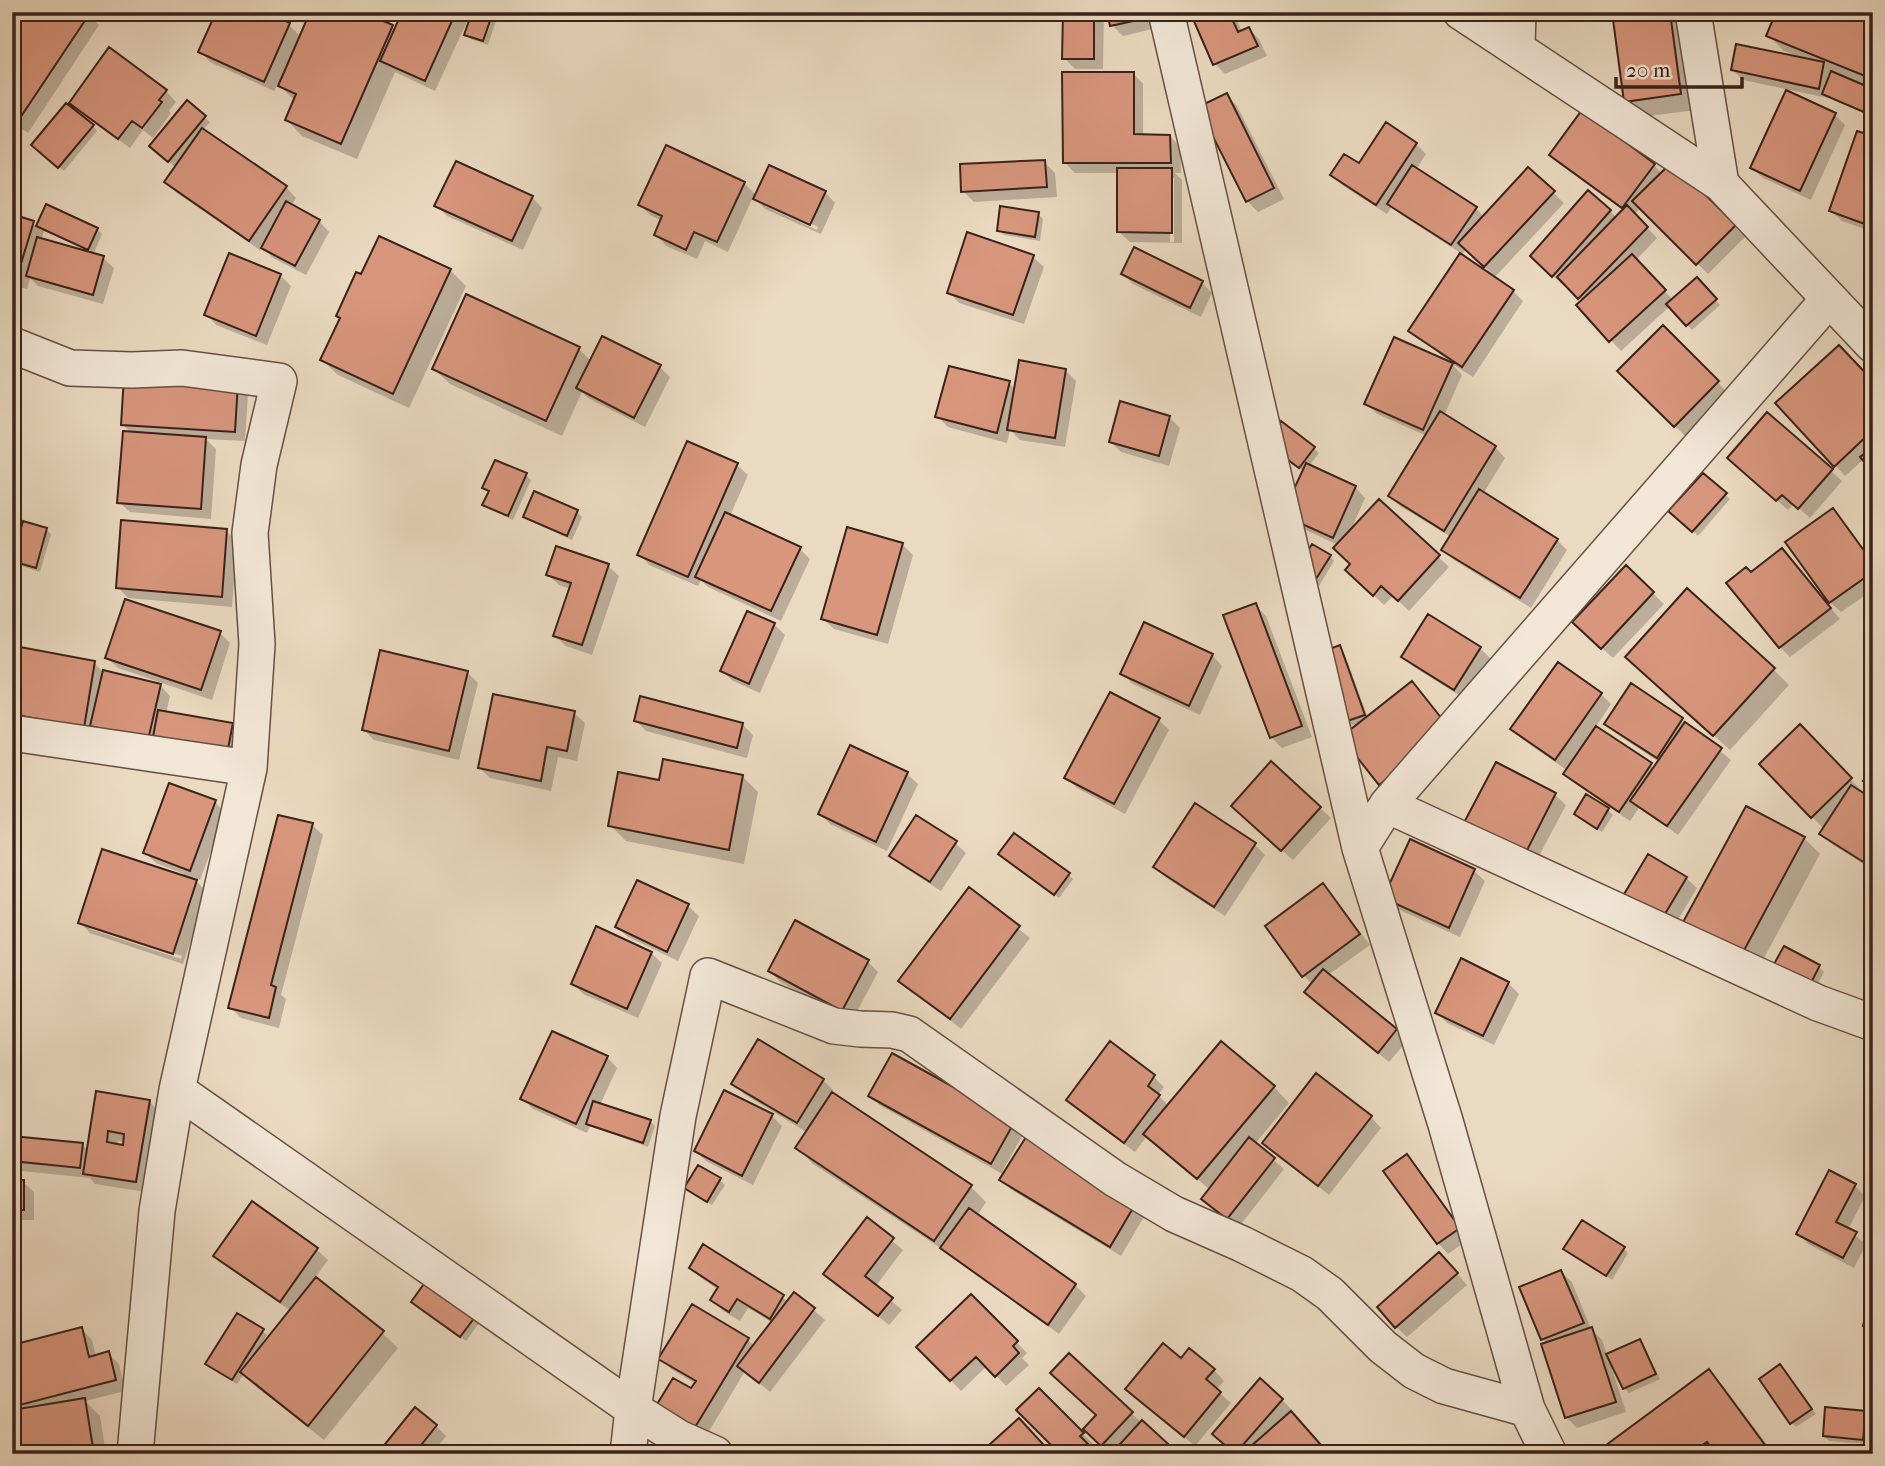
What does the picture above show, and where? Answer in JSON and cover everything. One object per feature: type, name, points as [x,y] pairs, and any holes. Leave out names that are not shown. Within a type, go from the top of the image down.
[{"type":"street","points":[[1166,12],[1360,848],[1444,1121],[1527,1409],[1549,1454]]},
{"type":"street","points":[[1461,12],[1721,184],[1873,345]]},
{"type":"street","points":[[1517,47],[1518,12]]},
{"type":"street","points":[[1693,12],[1721,184]]},
{"type":"street","points":[[1360,848],[1387,805],[1829,299]]},
{"type":"street","points":[[12,345],[70,368],[182,368],[279,381],[259,466],[250,533],[257,644],[248,768],[177,1090],[157,1210],[135,1454]]},
{"type":"street","points":[[12,733],[248,768]]},
{"type":"street","points":[[1387,805],[1818,1003],[1873,1023]]},
{"type":"street","points":[[628,1454],[678,1116],[708,976],[834,1026],[892,1030],[909,1034],[1115,1179],[1174,1214],[1302,1274],[1330,1294],[1384,1347],[1414,1371],[1444,1386],[1527,1409]]},
{"type":"street","points":[[177,1090],[633,1409],[679,1438],[715,1454]]},
{"type":"building","points":[[19,12],[90,13],[16,124],[12,121],[12,23]]},
{"type":"building","points":[[216,12],[266,12],[290,23],[264,82],[198,52]]},
{"type":"building","points":[[310,12],[373,12],[371,16],[393,25],[341,144],[285,120],[296,94],[278,86]]},
{"type":"building","points":[[402,12],[456,12],[425,81],[380,61]]},
{"type":"building","points":[[472,12],[493,12],[483,41],[464,35]]},
{"type":"building","points":[[1063,12],[1094,12],[1094,59],[1062,59]]},
{"type":"building","points":[[1107,12],[1151,12],[1152,17],[1110,26]]},
{"type":"building","points":[[1190,12],[1229,12],[1238,32],[1249,27],[1258,46],[1213,65]]},
{"type":"building","points":[[1612,12],[1670,12],[1681,94],[1624,102]]},
{"type":"building","points":[[1776,12],[1873,12],[1873,71],[1870,78],[1766,36]]},
{"type":"building","points":[[1736,44],[1824,62],[1819,89],[1731,70]]},
{"type":"building","points":[[109,47],[167,90],[159,100],[162,102],[142,128],[132,121],[118,139],[69,103]]},
{"type":"building","points":[[1831,71],[1873,89],[1873,116],[1822,94]]},
{"type":"building","points":[[1062,72],[1134,72],[1134,134],[1170,135],[1171,163],[1063,163]]},
{"type":"building","points":[[1786,90],[1836,113],[1800,191],[1750,168]]},
{"type":"building","points":[[1227,93],[1274,188],[1246,202],[1198,107]]},
{"type":"building","points":[[187,100],[206,116],[168,162],[149,146]]},
{"type":"building","points":[[66,103],[94,125],[58,168],[31,145]]},
{"type":"building","points":[[1582,110],[1655,164],[1622,208],[1549,155]]},
{"type":"building","points":[[1386,122],[1417,143],[1376,205],[1330,175],[1344,154],[1359,163]]},
{"type":"building","points":[[202,128],[287,186],[249,241],[164,182]]},
{"type":"building","points":[[1857,131],[1873,136],[1873,227],[1829,211]]},
{"type":"building","points":[[666,145],[745,182],[717,242],[694,232],[686,250],[654,235],[662,216],[638,205]]},
{"type":"building","points":[[1045,160],[1047,187],[961,192],[960,164]]},
{"type":"building","points":[[456,161],[533,196],[512,241],[434,206]]},
{"type":"building","points":[[1672,162],[1736,225],[1696,265],[1632,201]]},
{"type":"building","points":[[769,165],[826,191],[810,225],[753,199]]},
{"type":"building","points":[[1412,165],[1477,207],[1451,245],[1387,204]]},
{"type":"building","points":[[1528,167],[1555,191],[1484,267],[1458,243]]},
{"type":"building","points":[[1117,168],[1172,168],[1172,233],[1117,232]]},
{"type":"building","points":[[1588,190],[1611,210],[1552,277],[1530,256]]},
{"type":"building","points":[[286,201],[320,220],[295,266],[261,248]]},
{"type":"building","points":[[46,204],[98,228],[88,250],[36,226]]},
{"type":"building","points":[[1627,205],[1648,227],[1578,299],[1557,277]]},
{"type":"building","points":[[1000,206],[1039,212],[1035,237],[997,231]]},
{"type":"building","points":[[12,214],[34,221],[16,280],[12,279]]},
{"type":"building","points":[[967,232],[1034,255],[1013,315],[947,293]]},
{"type":"building","points":[[379,236],[451,269],[393,394],[320,360],[340,318],[336,316],[356,272],[361,274]]},
{"type":"building","points":[[37,237],[104,256],[93,295],[26,276]]},
{"type":"building","points":[[1134,247],[1203,281],[1190,308],[1121,274]]},
{"type":"building","points":[[229,253],[281,274],[256,336],[204,315]]},
{"type":"building","points":[[1460,253],[1514,290],[1462,367],[1408,331]]},
{"type":"building","points":[[1632,254],[1666,290],[1609,342],[1576,305]]},
{"type":"building","points":[[1697,277],[1717,299],[1686,326],[1666,304]]},
{"type":"building","points":[[466,294],[580,347],[546,421],[432,369]]},
{"type":"building","points":[[1663,325],[1719,381],[1674,427],[1617,371]]},
{"type":"building","points":[[602,336],[661,365],[634,418],[576,388]]},
{"type":"building","points":[[1394,337],[1453,363],[1423,430],[1364,404]]},
{"type":"building","points":[[1839,345],[1873,381],[1873,430],[1834,467],[1775,403]]},
{"type":"building","points":[[1019,360],[1066,369],[1055,438],[1007,430]]},
{"type":"building","points":[[949,366],[1010,381],[997,433],[935,417]]},
{"type":"building","points":[[124,376],[238,382],[235,432],[121,425]]},
{"type":"building","points":[[1120,401],[1170,416],[1159,456],[1109,442]]},
{"type":"building","points":[[1440,411],[1496,446],[1444,531],[1388,496]]},
{"type":"building","points":[[1767,412],[1833,469],[1798,509],[1782,495],[1776,501],[1727,458]]},
{"type":"building","points":[[1281,421],[1315,447],[1299,468],[1265,443]]},
{"type":"building","points":[[123,431],[206,437],[201,509],[117,503]]},
{"type":"building","points":[[687,441],[738,463],[688,577],[637,555]]},
{"type":"building","points":[[1873,447],[1873,473],[1860,457]]},
{"type":"building","points":[[495,460],[527,473],[508,516],[482,505],[489,491],[482,488]]},
{"type":"building","points":[[1306,463],[1356,486],[1333,538],[1282,515]]},
{"type":"building","points":[[1703,473],[1727,493],[1692,532],[1668,511]]},
{"type":"building","points":[[1479,489],[1558,539],[1520,598],[1441,550]]},
{"type":"building","points":[[534,491],[578,510],[567,536],[523,517]]},
{"type":"building","points":[[1379,499],[1440,555],[1398,601],[1381,586],[1373,596],[1345,570],[1350,564],[1333,548]]},
{"type":"building","points":[[1833,508],[1873,563],[1873,572],[1829,603],[1785,542]]},
{"type":"building","points":[[725,512],[801,547],[771,611],[695,577]]},
{"type":"building","points":[[121,520],[227,529],[222,597],[116,588]]},
{"type":"building","points":[[23,521],[47,528],[36,568],[12,561]]},
{"type":"building","points":[[847,527],[903,543],[877,635],[821,619]]},
{"type":"building","points":[[1312,544],[1331,555],[1311,587],[1292,576]]},
{"type":"building","points":[[556,546],[609,564],[582,645],[553,636],[571,583],[546,575]]},
{"type":"building","points":[[1782,548],[1831,608],[1779,648],[1726,583],[1746,567],[1751,572]]},
{"type":"building","points":[[1626,565],[1654,592],[1601,649],[1572,622]]},
{"type":"building","points":[[1687,588],[1775,668],[1713,736],[1625,657]]},
{"type":"building","points":[[125,599],[221,631],[201,690],[105,658]]},
{"type":"building","points":[[1256,603],[1302,726],[1270,738],[1223,615]]},
{"type":"building","points":[[747,611],[775,623],[749,684],[720,671]]},
{"type":"building","points":[[1428,614],[1481,647],[1454,690],[1401,657]]},
{"type":"building","points":[[1144,622],[1213,654],[1189,706],[1120,674]]},
{"type":"building","points":[[1340,645],[1365,715],[1341,723],[1316,654]]},
{"type":"building","points":[[20,647],[95,661],[84,728],[12,714],[12,692]]},
{"type":"building","points":[[380,650],[468,671],[449,751],[362,730]]},
{"type":"building","points":[[1558,662],[1602,693],[1555,760],[1510,729]]},
{"type":"building","points":[[103,670],[161,684],[148,740],[90,726]]},
{"type":"building","points":[[1412,681],[1450,729],[1379,785],[1341,737]]},
{"type":"building","points":[[1631,683],[1683,718],[1657,758],[1604,724]]},
{"type":"building","points":[[1110,692],[1160,718],[1114,804],[1064,778]]},
{"type":"building","points":[[493,694],[575,711],[567,751],[547,747],[541,781],[478,768]]},
{"type":"building","points":[[640,696],[743,723],[737,748],[634,721]]},
{"type":"building","points":[[158,710],[233,723],[227,754],[152,742]]},
{"type":"building","points":[[1685,722],[1722,748],[1667,826],[1630,801]]},
{"type":"building","points":[[1800,724],[1852,778],[1811,818],[1759,764]]},
{"type":"building","points":[[1596,726],[1652,763],[1619,812],[1563,774]]},
{"type":"building","points":[[850,745],[908,772],[876,842],[818,814]]},
{"type":"building","points":[[663,759],[743,775],[729,850],[608,826],[618,772],[659,780]]},
{"type":"building","points":[[1271,761],[1321,807],[1281,851],[1231,806]]},
{"type":"building","points":[[1496,762],[1556,793],[1520,864],[1459,832]]},
{"type":"building","points":[[1873,768],[1873,787],[1863,781]]},
{"type":"building","points":[[169,783],[216,800],[190,871],[143,853]]},
{"type":"building","points":[[1851,785],[1873,799],[1873,868],[1819,834]]},
{"type":"building","points":[[1586,794],[1609,808],[1597,829],[1574,814]]},
{"type":"building","points":[[1195,803],[1256,843],[1214,907],[1153,867]]},
{"type":"building","points":[[1746,806],[1805,837],[1741,956],[1682,924]]},
{"type":"building","points":[[278,815],[313,823],[271,985],[276,987],[269,1018],[228,1008]]},
{"type":"building","points":[[916,815],[957,841],[930,882],[889,856]]},
{"type":"building","points":[[1014,833],[1070,873],[1054,895],[998,854]]},
{"type":"building","points":[[1410,839],[1475,869],[1449,928],[1383,898]]},
{"type":"building","points":[[102,849],[197,880],[173,954],[78,923]]},
{"type":"building","points":[[1648,854],[1687,877],[1659,924],[1620,901]]},
{"type":"building","points":[[637,880],[689,904],[667,952],[615,927]]},
{"type":"building","points":[[1323,883],[1360,934],[1302,977],[1265,926]]},
{"type":"building","points":[[969,887],[1020,926],[950,1019],[898,981]]},
{"type":"building","points":[[795,920],[869,960],[842,1011],[768,971]]},
{"type":"building","points":[[596,926],[652,952],[627,1009],[571,984]]},
{"type":"building","points":[[1784,946],[1820,965],[1806,993],[1769,973]]},
{"type":"building","points":[[1461,958],[1509,982],[1483,1036],[1435,1013]]},
{"type":"building","points":[[1323,969],[1397,1029],[1378,1053],[1304,992]]},
{"type":"building","points":[[552,1031],[608,1056],[576,1124],[520,1099]]},
{"type":"building","points":[[758,1039],[824,1079],[797,1123],[731,1084]]},
{"type":"building","points":[[1110,1041],[1155,1075],[1148,1086],[1160,1095],[1124,1143],[1066,1100]]},
{"type":"building","points":[[1221,1041],[1275,1086],[1197,1179],[1143,1134]]},
{"type":"building","points":[[892,1053],[1015,1121],[991,1164],[868,1096]]},
{"type":"building","points":[[1316,1073],[1372,1116],[1318,1186],[1262,1143]]},
{"type":"building","points":[[724,1090],[773,1114],[742,1176],[694,1151]]},
{"type":"building","points":[[96,1091],[150,1100],[136,1182],[83,1174]],"holes":[[[108,1131],[124,1134],[123,1145],[107,1142]]]},
{"type":"building","points":[[832,1092],[972,1185],[934,1241],[795,1148]]},
{"type":"building","points":[[593,1101],[651,1120],[643,1143],[586,1124]]},
{"type":"building","points":[[12,1136],[83,1143],[80,1168],[12,1161]]},
{"type":"building","points":[[1026,1137],[1136,1203],[1110,1247],[999,1180]]},
{"type":"building","points":[[1249,1137],[1275,1158],[1227,1219],[1201,1199]]},
{"type":"building","points":[[1407,1154],[1460,1228],[1437,1244],[1383,1171]]},
{"type":"building","points":[[698,1165],[721,1178],[707,1202],[684,1188]]},
{"type":"building","points":[[1829,1170],[1856,1184],[1836,1222],[1857,1232],[1843,1258],[1796,1234]]},
{"type":"building","points":[[12,1180],[24,1180],[24,1210],[12,1210]]},
{"type":"building","points":[[252,1201],[318,1248],[280,1302],[213,1256]]},
{"type":"building","points":[[969,1208],[1076,1284],[1048,1325],[940,1248]]},
{"type":"building","points":[[867,1217],[894,1238],[865,1276],[893,1298],[878,1316],[823,1274]]},
{"type":"building","points":[[1582,1220],[1625,1247],[1606,1276],[1563,1249]]},
{"type":"building","points":[[703,1244],[784,1295],[770,1319],[737,1299],[729,1312],[710,1300],[718,1287],[689,1268]]},
{"type":"building","points":[[1439,1252],[1458,1273],[1395,1328],[1377,1307]]},
{"type":"building","points":[[1561,1270],[1584,1323],[1541,1340],[1519,1287]]},
{"type":"building","points":[[316,1277],[384,1331],[308,1426],[240,1372]]},
{"type":"building","points":[[426,1281],[475,1317],[460,1337],[411,1302]]},
{"type":"building","points":[[794,1292],[815,1308],[759,1383],[737,1366]]},
{"type":"building","points":[[971,1294],[1018,1341],[1013,1346],[1019,1353],[995,1377],[976,1357],[950,1381],[916,1347]]},
{"type":"building","points":[[692,1304],[749,1338],[694,1429],[656,1406],[673,1378],[691,1388],[696,1381],[658,1359]]},
{"type":"building","points":[[1867,1308],[1873,1309],[1873,1328],[1863,1326]]},
{"type":"building","points":[[237,1313],[264,1329],[232,1380],[205,1364]]},
{"type":"building","points":[[82,1327],[89,1357],[109,1351],[116,1380],[12,1407],[12,1345]]},
{"type":"building","points":[[1592,1327],[1616,1402],[1565,1418],[1541,1344]]},
{"type":"building","points":[[1640,1339],[1656,1374],[1623,1389],[1606,1354]]},
{"type":"building","points":[[1163,1343],[1181,1358],[1189,1348],[1215,1369],[1206,1379],[1221,1392],[1184,1437],[1125,1389]]},
{"type":"building","points":[[1069,1353],[1133,1412],[1101,1446],[1083,1429],[1096,1415],[1050,1373]]},
{"type":"building","points":[[1780,1364],[1812,1409],[1790,1424],[1759,1379]]},
{"type":"building","points":[[1709,1369],[1765,1445],[1752,1454],[1715,1454],[1707,1442],[1690,1454],[1594,1454]]},
{"type":"building","points":[[1260,1378],[1283,1399],[1235,1454],[1212,1434]]},
{"type":"building","points":[[1039,1388],[1084,1433],[1080,1436],[1098,1454],[1060,1454],[1016,1410]]},
{"type":"building","points":[[85,1398],[94,1454],[12,1454],[12,1410]]},
{"type":"building","points":[[415,1407],[437,1425],[414,1454],[377,1454]]},
{"type":"building","points":[[1825,1407],[1866,1411],[1863,1440],[1823,1436]]},
{"type":"building","points":[[1291,1411],[1321,1445],[1311,1454],[1242,1454]]},
{"type":"building","points":[[1019,1418],[1052,1454],[979,1454]]},
{"type":"building","points":[[1142,1420],[1179,1454],[1111,1454]]}]
